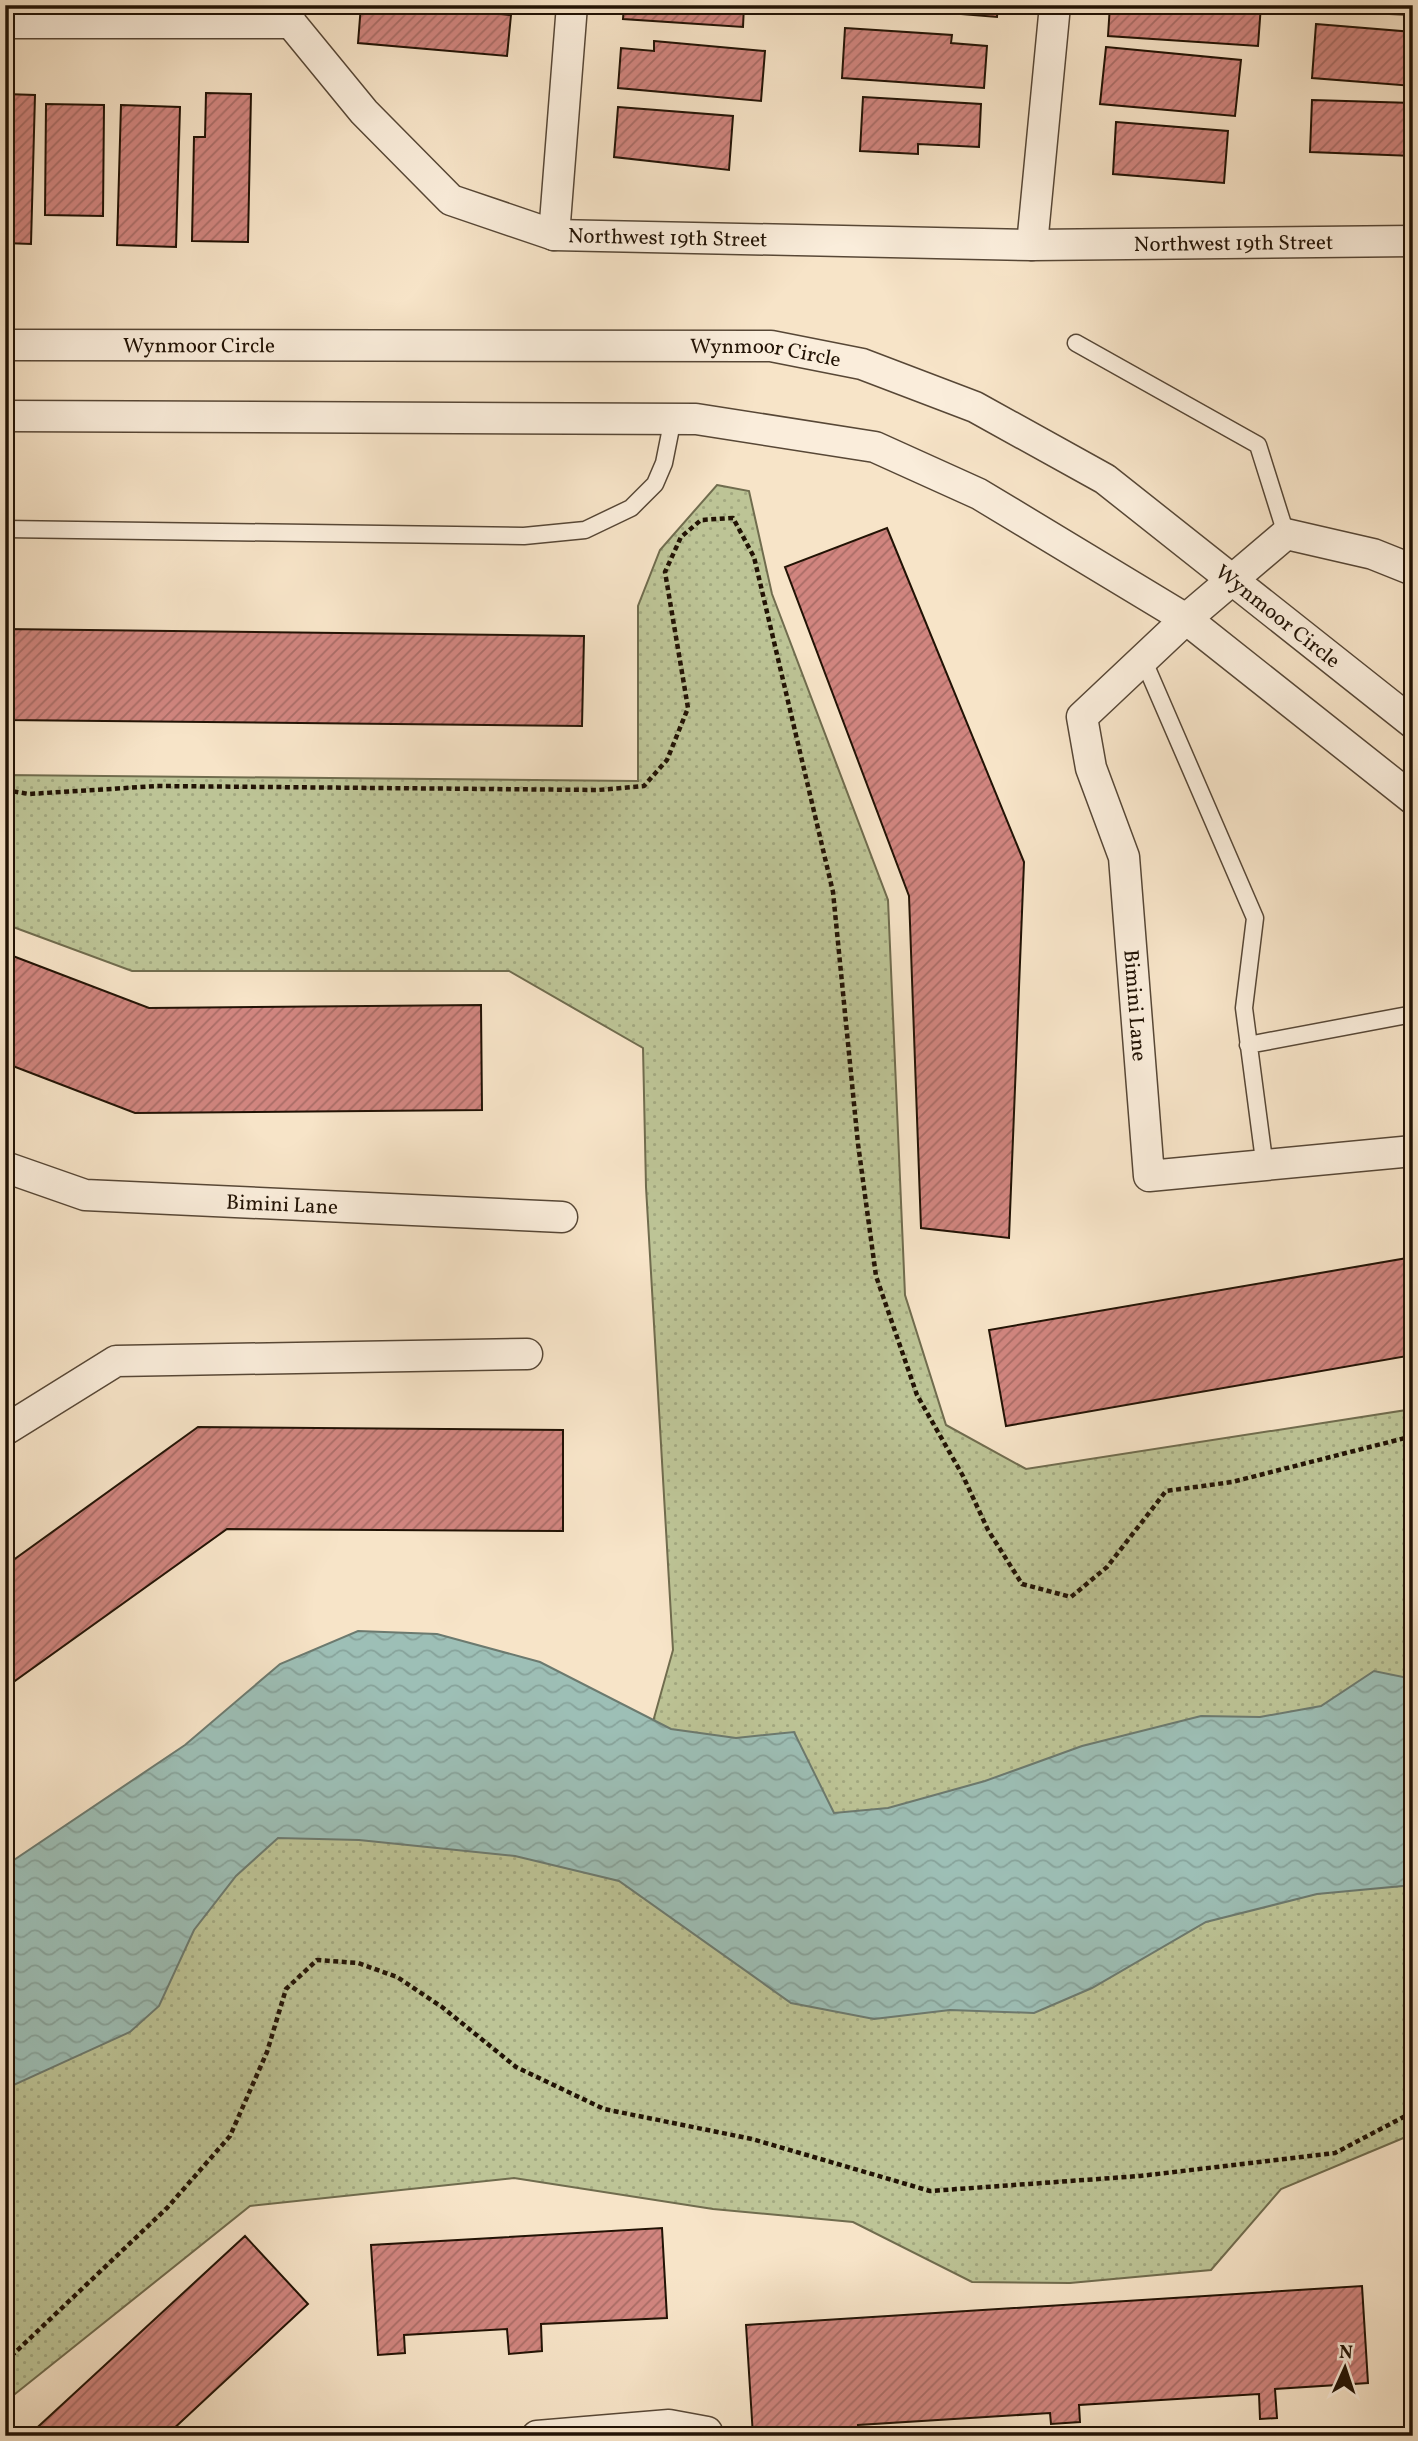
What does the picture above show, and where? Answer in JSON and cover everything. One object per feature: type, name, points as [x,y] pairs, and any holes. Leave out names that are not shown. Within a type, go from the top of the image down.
[{"type":"street","points":[[554,235],[572,5]]},
{"type":"street","points":[[1032,245],[1055,5]]},
{"type":"street","name":"Northwest 19th Street","points":[[5,23],[289,14],[364,112],[451,200],[554,235],[1032,245],[1413,241]]},
{"type":"street","name":"Wynmoor Circle","points":[[5,345],[771,346],[862,364],[975,407],[1105,479],[1413,723]]},
{"type":"street","points":[[5,416],[673,418],[696,419],[875,447],[979,494],[1186,619],[1413,799]]},
{"type":"street","points":[[1286,534],[1373,554],[1413,570]]},
{"type":"street","name":"Bimini Lane","points":[[1286,534],[1186,619],[1082,717],[1091,768],[1124,857],[1149,1176],[1265,1168],[1413,1151]]},
{"type":"street","name":"Bimini Lane","points":[[5,1167],[85,1195],[562,1217]]},
{"type":"street","points":[[5,1430],[116,1361],[527,1354]]},
{"type":"street","points":[[537,2436],[670,2425],[707,2432],[707,2436]]},
{"type":"lane","points":[[1076,343],[1258,445],[1286,534]]},
{"type":"lane","points":[[5,529],[524,536],[585,530],[631,508],[655,484],[664,463],[673,418]]},
{"type":"lane","points":[[1143,659],[1255,918],[1244,1008],[1265,1168]]},
{"type":"lane","points":[[1248,1045],[1413,1014]]},
{"type":"path","points":[[5,790],[29,794],[158,786],[598,790],[644,786],[667,760],[688,708],[664,572],[681,537],[701,520],[733,518],[754,556],[833,892],[858,1144],[876,1276],[917,1395],[963,1476],[988,1530],[1023,1584],[1071,1597],[1107,1567],[1166,1492],[1232,1482],[1413,1436]]},
{"type":"path","points":[[5,2362],[167,2208],[230,2136],[267,2052],[286,1989],[317,1961],[358,1963],[397,1977],[442,2007],[516,2067],[604,2109],[752,2139],[930,2190],[1140,2176],[1335,2153],[1413,2112]]},
{"type":"green space","points":[[717,485],[749,491],[772,594],[888,900],[905,1295],[946,1425],[1026,1469],[1413,1409],[1413,2134],[1281,2189],[1211,2270],[1070,2283],[972,2282],[853,2222],[713,2209],[514,2178],[250,2206],[5,2402],[5,1993],[245,1746],[644,1754],[673,1650],[646,1187],[643,1048],[509,971],[132,971],[5,924],[5,775],[638,781],[638,606],[660,550]]},
{"type":"water","points":[[358,1631],[437,1634],[540,1662],[671,1729],[736,1738],[794,1732],[834,1813],[888,1808],[985,1781],[1082,1746],[1201,1716],[1260,1717],[1321,1706],[1374,1671],[1413,1679],[1413,1885],[1317,1894],[1206,1922],[1092,1988],[1034,2013],[950,2010],[874,2019],[791,2003],[619,1881],[515,1856],[359,1840],[278,1838],[236,1876],[194,1930],[159,2006],[130,2032],[5,2089],[5,1866],[185,1745],[280,1664]]},
{"type":"water","points":[[1413,2378],[1413,2436],[1407,2436]]},
{"type":"building","points":[[361,5],[472,5],[471,11],[511,15],[507,56],[358,43]]},
{"type":"building","points":[[624,5],[744,5],[743,27],[623,19]]},
{"type":"building","points":[[850,5],[998,5],[997,17]]},
{"type":"building","points":[[1110,5],[1261,5],[1258,46],[1108,36]]},
{"type":"building","points":[[1315,5],[1413,5],[1413,15],[1315,11]]},
{"type":"building","points":[[1316,24],[1413,32],[1413,86],[1312,78]]},
{"type":"building","points":[[845,28],[952,35],[951,43],[987,46],[984,88],[842,78]]},
{"type":"building","points":[[654,41],[765,51],[761,101],[618,88],[621,48],[654,51]]},
{"type":"building","points":[[1106,47],[1241,60],[1235,116],[1100,104]]},
{"type":"building","points":[[206,93],[251,94],[248,242],[192,241],[194,137],[205,137]]},
{"type":"building","points":[[5,94],[35,95],[31,244],[5,243]]},
{"type":"building","points":[[863,97],[981,104],[979,147],[918,144],[918,154],[860,151]]},
{"type":"building","points":[[1312,100],[1413,103],[1413,156],[1310,152]]},
{"type":"building","points":[[46,104],[104,105],[103,216],[45,215]]},
{"type":"building","points":[[121,105],[180,107],[176,247],[117,245]]},
{"type":"building","points":[[618,107],[733,116],[729,170],[614,157]]},
{"type":"building","points":[[1116,122],[1228,131],[1224,183],[1113,174]]},
{"type":"building","points":[[887,528],[1024,862],[1009,1238],[921,1228],[909,896],[785,567]]},
{"type":"building","points":[[5,629],[584,636],[582,726],[5,720]]},
{"type":"building","points":[[5,953],[149,1008],[481,1005],[482,1110],[135,1113],[5,1063]]},
{"type":"building","points":[[1413,1257],[1413,1355],[1006,1426],[989,1330]]},
{"type":"building","points":[[198,1427],[563,1430],[563,1531],[227,1529],[5,1688],[5,1566]]},
{"type":"building","points":[[662,2228],[667,2318],[541,2324],[542,2351],[509,2354],[507,2329],[404,2335],[405,2353],[378,2355],[371,2245]]},
{"type":"building","points":[[245,2236],[308,2304],[169,2433],[171,2436],[28,2436]]},
{"type":"building","points":[[1362,2286],[1368,2383],[1275,2389],[1277,2418],[1260,2419],[1259,2394],[1079,2405],[1080,2422],[1051,2424],[1050,2413],[858,2425],[858,2430],[753,2436],[746,2325]]}]
